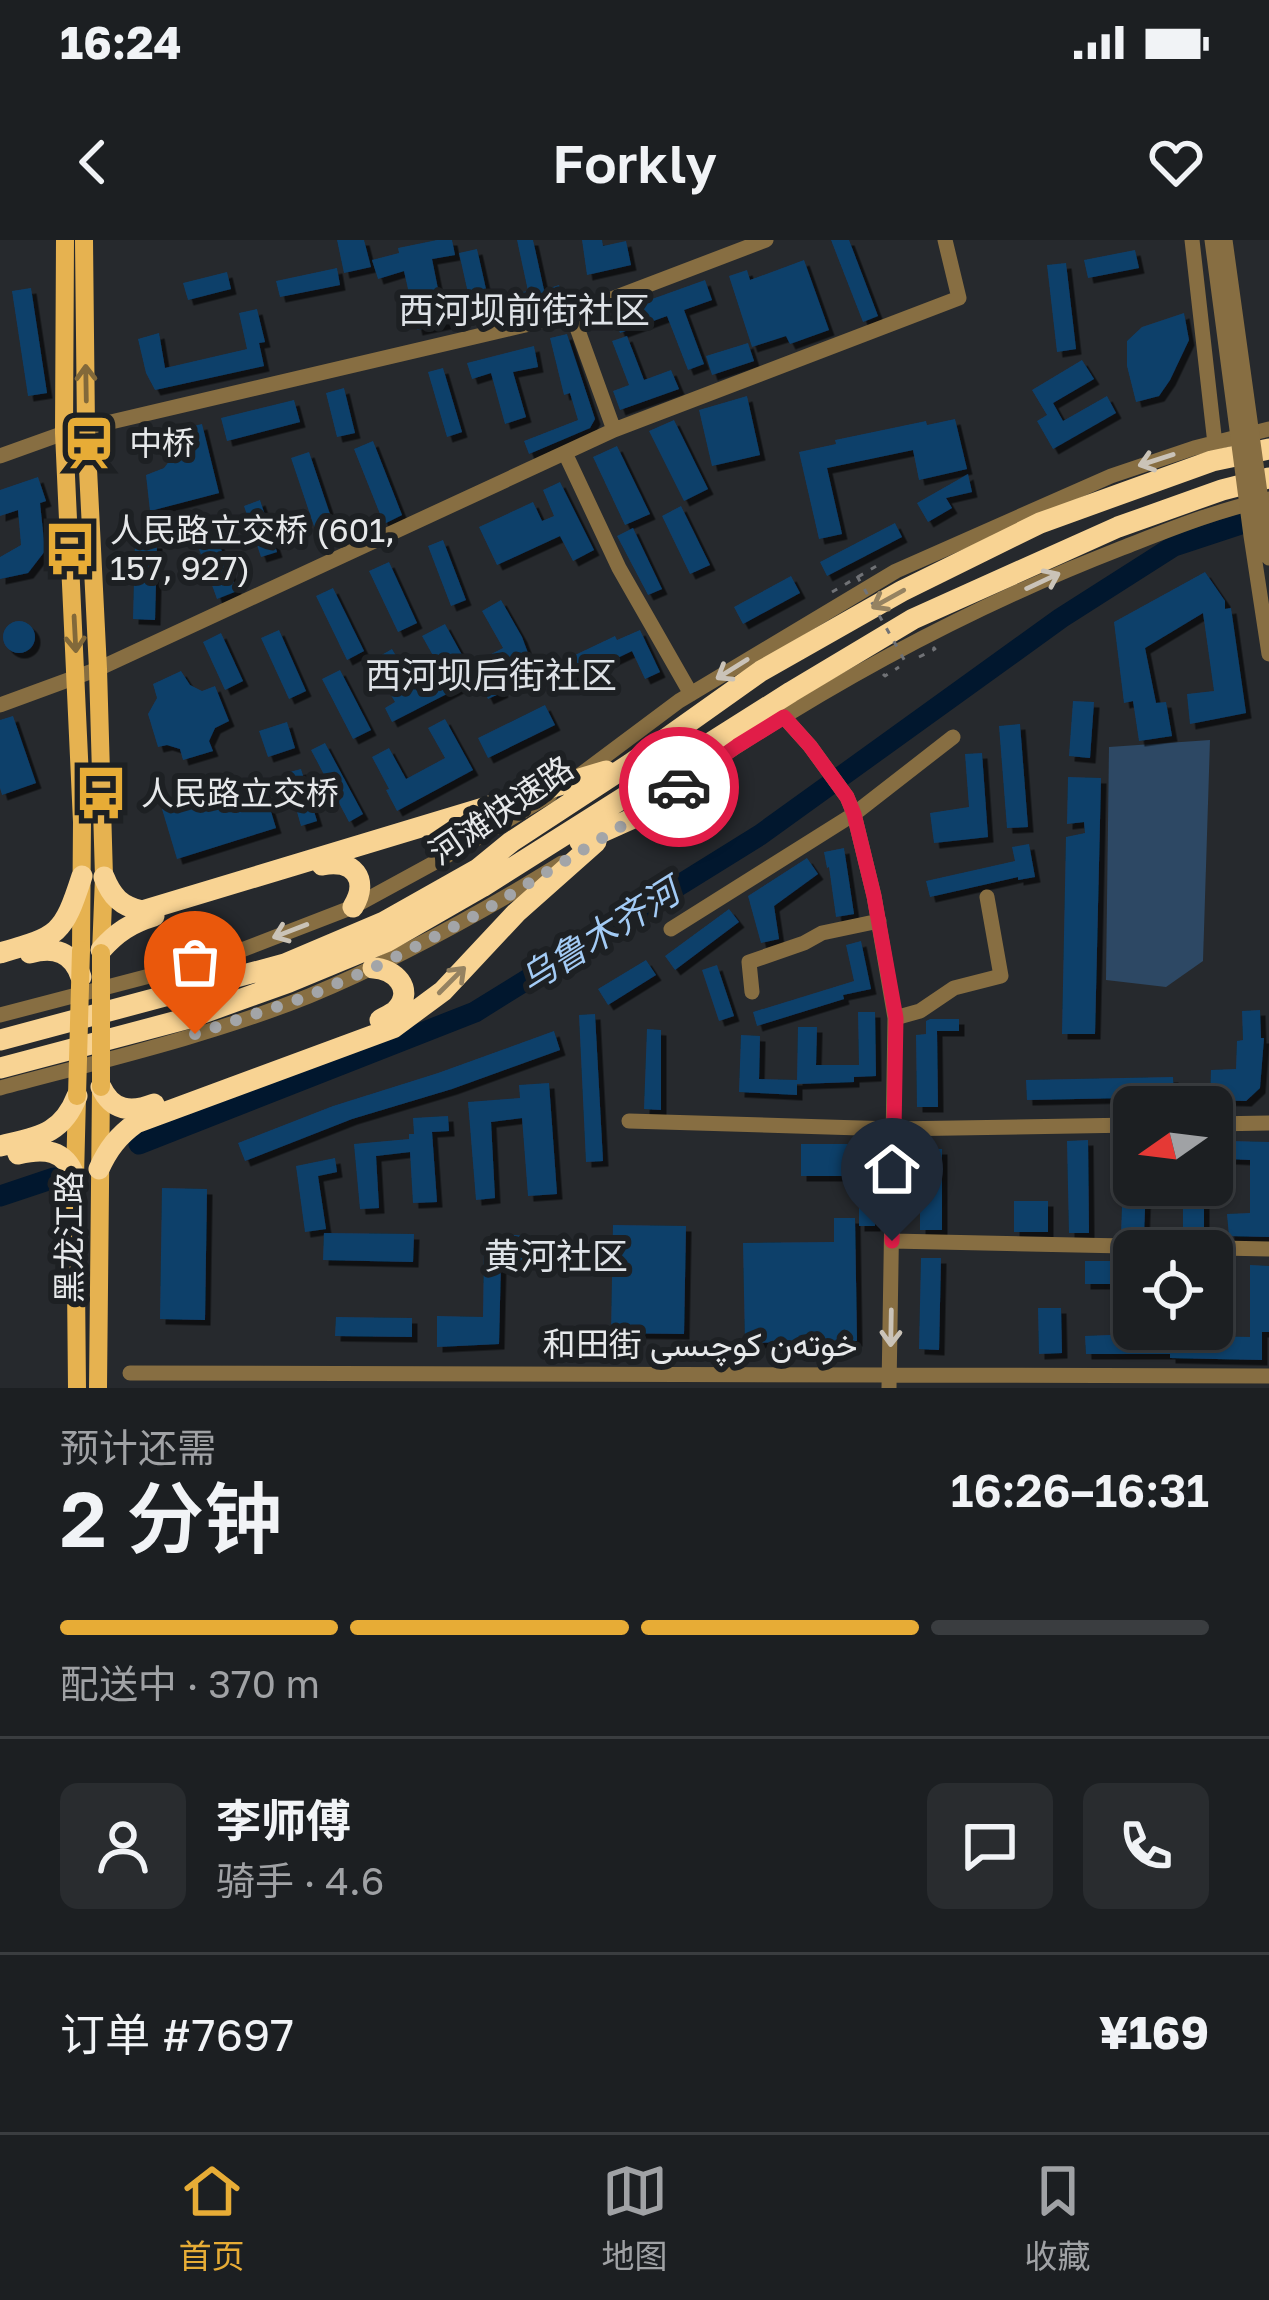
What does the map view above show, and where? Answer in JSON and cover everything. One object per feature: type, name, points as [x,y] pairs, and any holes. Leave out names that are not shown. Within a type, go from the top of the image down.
[{"type":"highway","name":"河滩快速路","points":[[0,1040],[285,964],[384,922],[478,869],[761,671],[902,591],[1040,523],[1212,461],[1269,449]]},
{"type":"highway","name":"河滩快速路","points":[[0,1068],[189,1018],[388,941],[914,619],[1118,527],[1269,478]]},
{"type":"highway","points":[[0,957],[57,932],[93,876],[117,901],[142,911],[630,764]]},
{"type":"highway","points":[[497,878],[638,816]]},
{"type":"highway","points":[[99,1169],[107,1150],[136,1123],[393,1028],[443,991],[516,914],[596,842]]},
{"type":"highway","points":[[94,951],[135,922],[330,863],[346,865],[358,876],[360,892],[353,907]]},
{"type":"highway","points":[[0,957],[44,949],[64,953],[81,977]]},
{"type":"highway","points":[[100,1087],[113,1105],[134,1110],[364,1030],[396,1011],[403,996],[395,974],[373,968]]},
{"type":"highway","points":[[0,1146],[51,1132],[63,1123],[77,1096]]},
{"type":"highway","points":[[0,1158],[46,1150],[65,1159],[75,1177]]},
{"type":"main road","points":[[64,240],[64,434],[93,876]]},
{"type":"main road","points":[[84,240],[86,429],[98,669],[94,951]]},
{"type":"main road","name":"黑龙江路","points":[[94,951],[100,1087],[98,1388]]},
{"type":"main road","name":"黑龙江路","points":[[77,1388],[75,1177],[81,977],[94,951]]},
{"type":"street","points":[[0,455],[64,434],[572,314],[735,245],[766,240]]},
{"type":"street","points":[[0,705],[98,669],[614,430],[959,298],[945,240]]},
{"type":"street","points":[[1192,240],[1215,444]]},
{"type":"street","points":[[1212,240],[1269,654]]},
{"type":"street","points":[[1225,240],[1269,558]]},
{"type":"street","points":[[572,314],[614,430]]},
{"type":"street","points":[[0,1015],[226,956],[353,907],[571,782],[692,694],[896,572],[1111,476],[1269,429]]},
{"type":"street","points":[[565,453],[619,568],[692,694]]},
{"type":"street","points":[[0,1088],[195,1034],[306,997],[373,968],[482,912],[638,816],[737,746],[926,636],[1075,566],[1222,509],[1269,499]]},
{"type":"street","points":[[784,717],[847,797],[854,814],[896,1018],[890,1382]]},
{"type":"street","points":[[671,928],[854,814],[952,737]]},
{"type":"street","points":[[896,1018],[920,1011],[954,988],[1000,976],[987,897]]},
{"type":"street","points":[[752,992],[749,962],[822,933],[879,921]]},
{"type":"street","points":[[629,1121],[893,1129],[1113,1125]]},
{"type":"street","points":[[1233,1124],[1269,1123]]},
{"type":"street","points":[[892,1241],[1269,1249]]},
{"type":"street","name":"和田街 خوتەن كوچىسى","points":[[130,1373],[485,1381],[1269,1376]]},
{"type":"path","points":[[831,591],[890,558]]},
{"type":"path","points":[[856,576],[906,663]]},
{"type":"path","points":[[885,676],[935,650]]},
{"type":"shaded area","points":[[1210,740],[1203,961],[1166,987],[1106,980],[1109,747]]},
{"type":"building","points":[[337,240],[364,240],[371,267],[344,273]]},
{"type":"building","points":[[452,240],[455,255],[432,259],[442,309],[479,300],[483,316],[417,330],[404,271],[378,279],[372,260],[399,253],[398,248]]},
{"type":"building","points":[[517,240],[533,240],[544,290],[559,285],[564,301],[505,314],[502,296],[528,291]]},
{"type":"building","points":[[582,240],[602,240],[603,246],[626,241],[631,265],[587,275]]},
{"type":"building","points":[[831,240],[849,240],[878,316],[863,322]]},
{"type":"building","points":[[477,249],[488,298],[470,302],[459,253]]},
{"type":"building","points":[[1135,250],[1139,268],[1088,278],[1084,260]]},
{"type":"building","points":[[804,260],[829,330],[790,344],[786,336],[752,347],[729,276],[747,270],[750,280]]},
{"type":"building","points":[[1066,263],[1076,349],[1057,352],[1047,265]]},
{"type":"building","points":[[337,268],[340,285],[280,297],[276,281]]},
{"type":"building","points":[[227,272],[231,289],[188,300],[183,283]]},
{"type":"building","points":[[705,280],[712,300],[684,310],[704,364],[688,370],[667,316],[620,333],[613,313]]},
{"type":"building","points":[[31,288],[47,393],[28,396],[12,291]]},
{"type":"building","points":[[257,309],[265,342],[259,343],[264,366],[155,390],[138,339],[159,333],[165,368],[247,349],[239,313]]},
{"type":"building","points":[[1184,313],[1189,340],[1170,380],[1159,396],[1136,402],[1127,366],[1127,341],[1142,327]]},
{"type":"building","points":[[567,334],[595,419],[590,428],[529,454],[524,441],[578,420],[570,393],[564,395],[550,338]]},
{"type":"building","points":[[627,336],[644,380],[671,370],[679,389],[620,410],[613,391],[629,385],[612,341]]},
{"type":"building","points":[[748,343],[754,361],[712,375],[706,356]]},
{"type":"building","points":[[534,346],[538,367],[513,372],[526,417],[505,424],[491,373],[472,379],[467,363]]},
{"type":"building","points":[[1082,360],[1094,379],[1053,403],[1063,421],[1107,396],[1116,413],[1053,449],[1037,421],[1047,415],[1032,390]]},
{"type":"building","points":[[443,368],[462,432],[447,437],[428,372]]},
{"type":"building","points":[[344,388],[355,433],[337,437],[326,393]]},
{"type":"building","points":[[747,396],[760,455],[712,466],[699,410]]},
{"type":"building","points":[[294,400],[300,422],[227,441],[221,418]]},
{"type":"building","points":[[955,419],[967,469],[919,480],[913,450],[827,468],[842,534],[819,539],[799,452],[836,444],[835,440]]},
{"type":"building","points":[[674,420],[708,489],[684,501],[649,431]]},
{"type":"building","points":[[202,424],[219,493],[150,511],[146,475],[164,468],[177,451],[173,431]]},
{"type":"building","points":[[373,441],[402,515],[384,524],[354,449]]},
{"type":"building","points":[[617,446],[650,514],[625,525],[593,457]]},
{"type":"building","points":[[309,452],[337,535],[319,541],[291,458]]},
{"type":"building","points":[[968,474],[972,492],[946,498],[952,508],[928,522],[917,503]]},
{"type":"building","points":[[38,477],[46,501],[40,503],[45,551],[28,573],[0,579],[0,557],[21,545],[18,510],[0,516],[0,490]]},
{"type":"building","points":[[560,482],[594,550],[573,561],[560,536],[497,565],[479,527],[533,502],[542,521],[554,516],[543,490]]},
{"type":"building","points":[[260,500],[277,552],[261,557],[244,506]]},
{"type":"building","points":[[681,506],[710,565],[690,574],[662,516]]},
{"type":"building","points":[[210,520],[237,591],[217,599],[191,527]]},
{"type":"building","points":[[895,523],[902,537],[827,576],[820,562]]},
{"type":"building","points":[[633,528],[662,589],[648,595],[617,536]]},
{"type":"building","points":[[443,540],[466,600],[451,606],[428,546]]},
{"type":"building","points":[[135,542],[157,543],[155,620],[133,619]]},
{"type":"building","points":[[389,562],[417,623],[398,632],[369,571]]},
{"type":"building","points":[[1205,572],[1225,601],[1225,609],[1231,608],[1246,713],[1190,724],[1187,694],[1214,691],[1203,613],[1145,648],[1156,703],[1166,702],[1172,736],[1139,741],[1133,701],[1124,703],[1114,622]]},
{"type":"building","points":[[791,576],[800,593],[743,624],[734,607]]},
{"type":"building","points":[[333,588],[364,651],[347,660],[316,596]]},
{"type":"building","points":[[501,600],[528,653],[493,671],[503,692],[488,699],[478,678],[392,722],[385,708],[395,702],[371,661],[392,649],[417,691],[445,677],[422,636],[445,624],[468,666],[503,648],[482,611]]},
{"type":"building","points":[[19,621],[30,626],[35,637],[30,648],[19,653],[8,648],[3,637],[8,626]]},
{"type":"building","points":[[279,630],[306,691],[289,699],[261,638]]},
{"type":"building","points":[[640,630],[660,672],[645,679],[632,651],[565,683],[556,664],[615,636],[617,640]]},
{"type":"building","points":[[221,633],[243,681],[225,690],[203,642]]},
{"type":"building","points":[[340,670],[371,730],[353,739],[322,679]]},
{"type":"building","points":[[181,671],[190,685],[202,691],[215,686],[229,721],[215,728],[209,741],[213,751],[183,760],[180,749],[158,747],[148,714],[157,698],[153,684]]},
{"type":"building","points":[[1073,701],[1094,702],[1090,758],[1069,756]]},
{"type":"building","points":[[545,705],[555,725],[488,758],[478,738]]},
{"type":"building","points":[[13,716],[36,783],[2,795],[0,720]]},
{"type":"building","points":[[445,719],[473,770],[397,811],[372,757],[389,748],[406,779],[445,758],[428,728]]},
{"type":"building","points":[[287,722],[295,748],[268,757],[259,731]]},
{"type":"building","points":[[1020,724],[1028,827],[1007,828],[999,726]]},
{"type":"building","points":[[325,743],[363,814],[349,822],[311,750]]},
{"type":"building","points":[[982,753],[988,837],[934,843],[930,813],[969,807],[965,754]]},
{"type":"building","points":[[301,769],[317,821],[301,826],[286,773]]},
{"type":"building","points":[[1068,777],[1101,778],[1095,1034],[1062,1034],[1066,837],[1085,833],[1084,822],[1067,824]]},
{"type":"building","points":[[261,779],[276,828],[177,859],[162,809]]},
{"type":"building","points":[[1029,844],[1035,877],[930,897],[926,881],[1015,861],[1012,847]]},
{"type":"building","points":[[844,848],[854,914],[836,917],[824,852]]},
{"type":"building","points":[[807,858],[818,874],[774,906],[779,939],[761,943],[748,896]]},
{"type":"building","points":[[729,909],[739,922],[675,970],[665,956]]},
{"type":"building","points":[[861,941],[871,989],[757,1026],[753,1012],[854,981],[846,945]]},
{"type":"building","points":[[646,960],[656,975],[608,1005],[598,989]]},
{"type":"building","points":[[717,965],[734,1016],[719,1021],[702,970]]},
{"type":"building","points":[[1260,1010],[1264,1038],[1260,1088],[1246,1101],[1233,1101],[1233,1086],[1210,1086],[1211,1070],[1236,1069],[1237,1041],[1243,1040],[1242,1011]]},
{"type":"building","points":[[858,1012],[875,1012],[876,1076],[854,1077],[854,1082],[797,1084],[797,1095],[739,1092],[741,1035],[760,1036],[759,1079],[797,1080],[798,1027],[817,1027],[816,1065],[859,1065]]},
{"type":"building","points":[[595,1014],[603,1161],[586,1162],[579,1015]]},
{"type":"building","points":[[930,1019],[959,1019],[959,1031],[937,1031],[938,1107],[917,1107],[916,1035],[926,1034]]},
{"type":"building","points":[[647,1029],[661,1030],[661,1110],[644,1109]]},
{"type":"building","points":[[554,1031],[560,1050],[452,1089],[352,1119],[245,1161],[238,1143],[333,1106]]},
{"type":"building","points":[[1173,1077],[1173,1086],[1113,1086],[1113,1098],[1027,1100],[1026,1080]]},
{"type":"building","points":[[549,1083],[557,1194],[528,1196],[522,1118],[491,1122],[495,1198],[476,1200],[468,1102],[520,1098],[519,1085]]},
{"type":"building","points":[[448,1116],[449,1131],[432,1132],[437,1202],[413,1203],[410,1152],[376,1156],[379,1208],[360,1209],[354,1144],[409,1139],[414,1134],[413,1118]]},
{"type":"building","points":[[858,1140],[875,1140],[875,1226],[859,1226],[859,1176],[801,1176],[801,1144],[858,1144]]},
{"type":"building","points":[[1088,1140],[1089,1233],[1069,1233],[1067,1141]]},
{"type":"building","points":[[1233,1141],[1269,1142],[1269,1237],[1233,1236],[1233,1230],[1228,1230],[1227,1214],[1250,1213],[1250,1160],[1233,1159]]},
{"type":"building","points":[[920,1149],[942,1149],[942,1230],[920,1230]]},
{"type":"building","points":[[335,1158],[337,1172],[318,1176],[326,1229],[305,1232],[296,1166]]},
{"type":"building","points":[[162,1188],[207,1189],[205,1320],[160,1319]]},
{"type":"building","points":[[1014,1201],[1048,1201],[1048,1232],[1014,1232]]},
{"type":"building","points":[[1122,1206],[1145,1206],[1144,1230],[1121,1230]]},
{"type":"building","points":[[1183,1206],[1204,1206],[1204,1230],[1183,1230]]},
{"type":"building","points":[[834,1218],[855,1218],[857,1341],[745,1343],[743,1243],[834,1242]]},
{"type":"building","points":[[613,1225],[686,1226],[684,1334],[611,1333]]},
{"type":"building","points":[[324,1233],[414,1234],[413,1262],[323,1260]]},
{"type":"building","points":[[513,1235],[562,1237],[561,1262],[501,1260],[499,1344],[437,1347],[437,1316],[483,1317],[484,1250],[513,1251]]},
{"type":"building","points":[[921,1258],[941,1258],[939,1350],[919,1349]]},
{"type":"building","points":[[1085,1261],[1113,1261],[1113,1284],[1085,1284]]},
{"type":"building","points":[[1250,1265],[1269,1266],[1269,1332],[1262,1332],[1262,1360],[1086,1354],[1085,1336],[1113,1335],[1113,1350],[1233,1350],[1233,1337],[1250,1337]]},
{"type":"building","points":[[1038,1308],[1061,1308],[1062,1353],[1039,1354]]},
{"type":"building","points":[[336,1317],[412,1318],[412,1337],[335,1336]]},
{"type":"waterway","name":"乌鲁木齐河","points":[[139,1144],[475,1012],[760,835],[1061,618],[1174,546],[1268,515]]},
{"type":"waterway","name":"乌鲁木齐河","points":[[0,1196],[54,1178]]},
{"type":"way so far","points":[[195,1034],[306,997],[386,962],[482,912],[679,787]]},
{"type":"place","name":"中桥","points":[[89,443]]},
{"type":"place","name":"人民路立交桥 (601, 157, 927)","points":[[70,549]]},
{"type":"place","name":"人民路立交桥","points":[[101,793]]},
{"type":"district","name":"西河坝前街社区","points":[[524,310]]},
{"type":"district","name":"西河坝后街社区","points":[[491,675]]},
{"type":"district","name":"黄河社区","points":[[556,1256]]},
{"type":"route","points":[[679,787],[784,717],[847,797],[874,896],[896,1018],[892,1241]]}]
